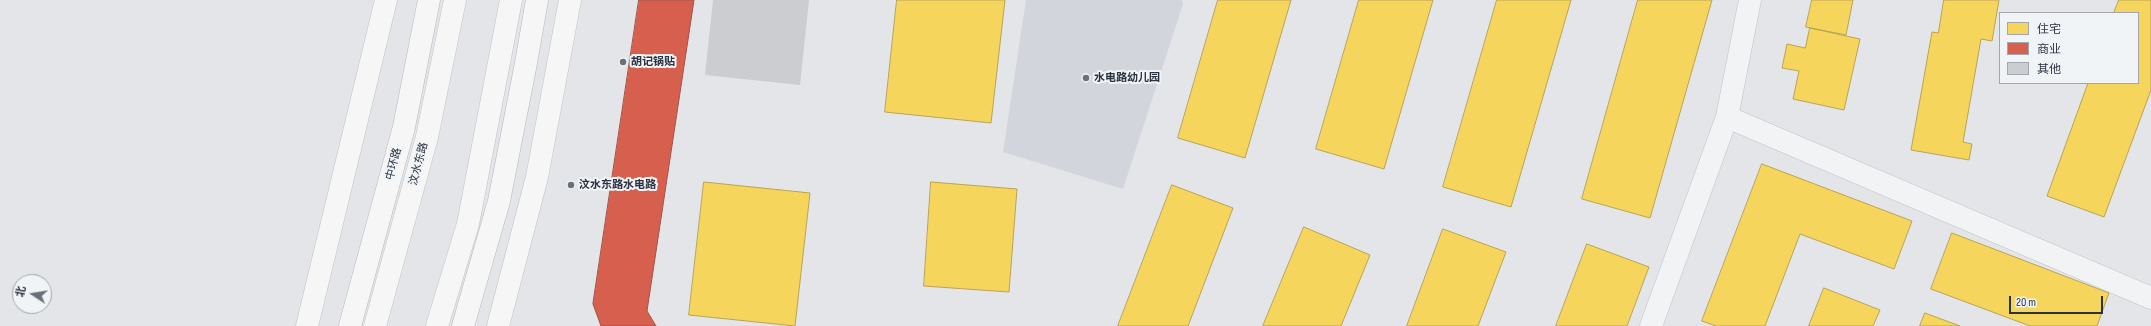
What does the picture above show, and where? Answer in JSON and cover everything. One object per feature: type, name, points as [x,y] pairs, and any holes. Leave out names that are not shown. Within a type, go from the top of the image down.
[{"type":"main road","points":[[306,326],[386,0]]},
{"type":"main road","name":"中环路","points":[[350,326],[404,127],[429,0]]},
{"type":"main road","name":"汶水东路","points":[[375,326],[427,137],[455,0]]},
{"type":"main road","points":[[437,326],[468,224],[511,0]]},
{"type":"main road","points":[[463,326],[499,201],[537,0]]},
{"type":"main road","points":[[498,326],[537,177],[570,0]]},
{"type":"street","points":[[1651,326],[1728,117],[1750,0]]},
{"type":"street","points":[[1728,117],[2151,298]]},
{"type":"shaded area","name":"水电路幼儿园","points":[[1026,0],[1182,0],[1183,4],[1123,189],[1003,152]]},
{"type":"building: 住宅","points":[[897,0],[1005,0],[991,123],[885,112]]},
{"type":"building: 住宅","points":[[1218,0],[1291,0],[1245,158],[1178,138]]},
{"type":"building: 住宅","points":[[1359,0],[1433,0],[1384,169],[1316,149]]},
{"type":"building: 住宅","points":[[1497,0],[1571,0],[1511,207],[1443,187]]},
{"type":"building: 住宅","points":[[1638,0],[1712,0],[1650,218],[1582,199]]},
{"type":"building: 住宅","points":[[1812,0],[1853,0],[1846,35],[1806,27]]},
{"type":"building: 住宅","points":[[1944,0],[1999,0],[1992,41],[1981,39],[1963,142],[1972,144],[1969,160],[1911,150],[1932,32],[1938,33]]},
{"type":"building: 住宅","points":[[2119,0],[2151,0],[2151,90],[2104,217],[2047,196],[2088,84],[2139,84],[2139,12],[2114,12]]},
{"type":"building: 住宅","points":[[1810,28],[1860,39],[1844,110],[1793,99],[1799,71],[1782,68],[1787,44],[1805,48]]},
{"type":"building: 住宅","points":[[1762,164],[1912,221],[1894,269],[1800,234],[1765,326],[1716,326],[1702,321]]},
{"type":"building: 住宅","points":[[704,182],[810,193],[795,326],[689,315]]},
{"type":"building: 住宅","points":[[931,182],[1017,189],[1009,292],[924,286]]},
{"type":"building: 住宅","points":[[1172,185],[1233,208],[1188,326],[1118,326]]},
{"type":"building: 住宅","points":[[1304,227],[1370,255],[1341,326],[1263,326]]},
{"type":"building: 住宅","points":[[1443,229],[1506,252],[1478,326],[1407,326]]},
{"type":"building: 住宅","points":[[1952,233],[2109,293],[2097,326],[2030,326],[1931,289]]},
{"type":"building: 住宅","points":[[1587,244],[1649,267],[1627,326],[1556,326]]},
{"type":"building: 住宅","points":[[1824,288],[1880,310],[1873,326],[1809,326]]},
{"type":"building: 住宅","points":[[1925,313],[1960,326],[1920,326]]},
{"type":"building: 商业","points":[[639,0],[694,0],[647,311],[656,326],[601,326],[593,304]]},
{"type":"building: 其他","points":[[713,0],[809,0],[800,85],[705,75]]},
{"type":"place","name":"胡记锅贴","points":[[623,62]]},
{"type":"place","name":"水电路幼儿园","points":[[1086,78]]},
{"type":"place","name":"汶水东路水电路","points":[[571,185]]}]
